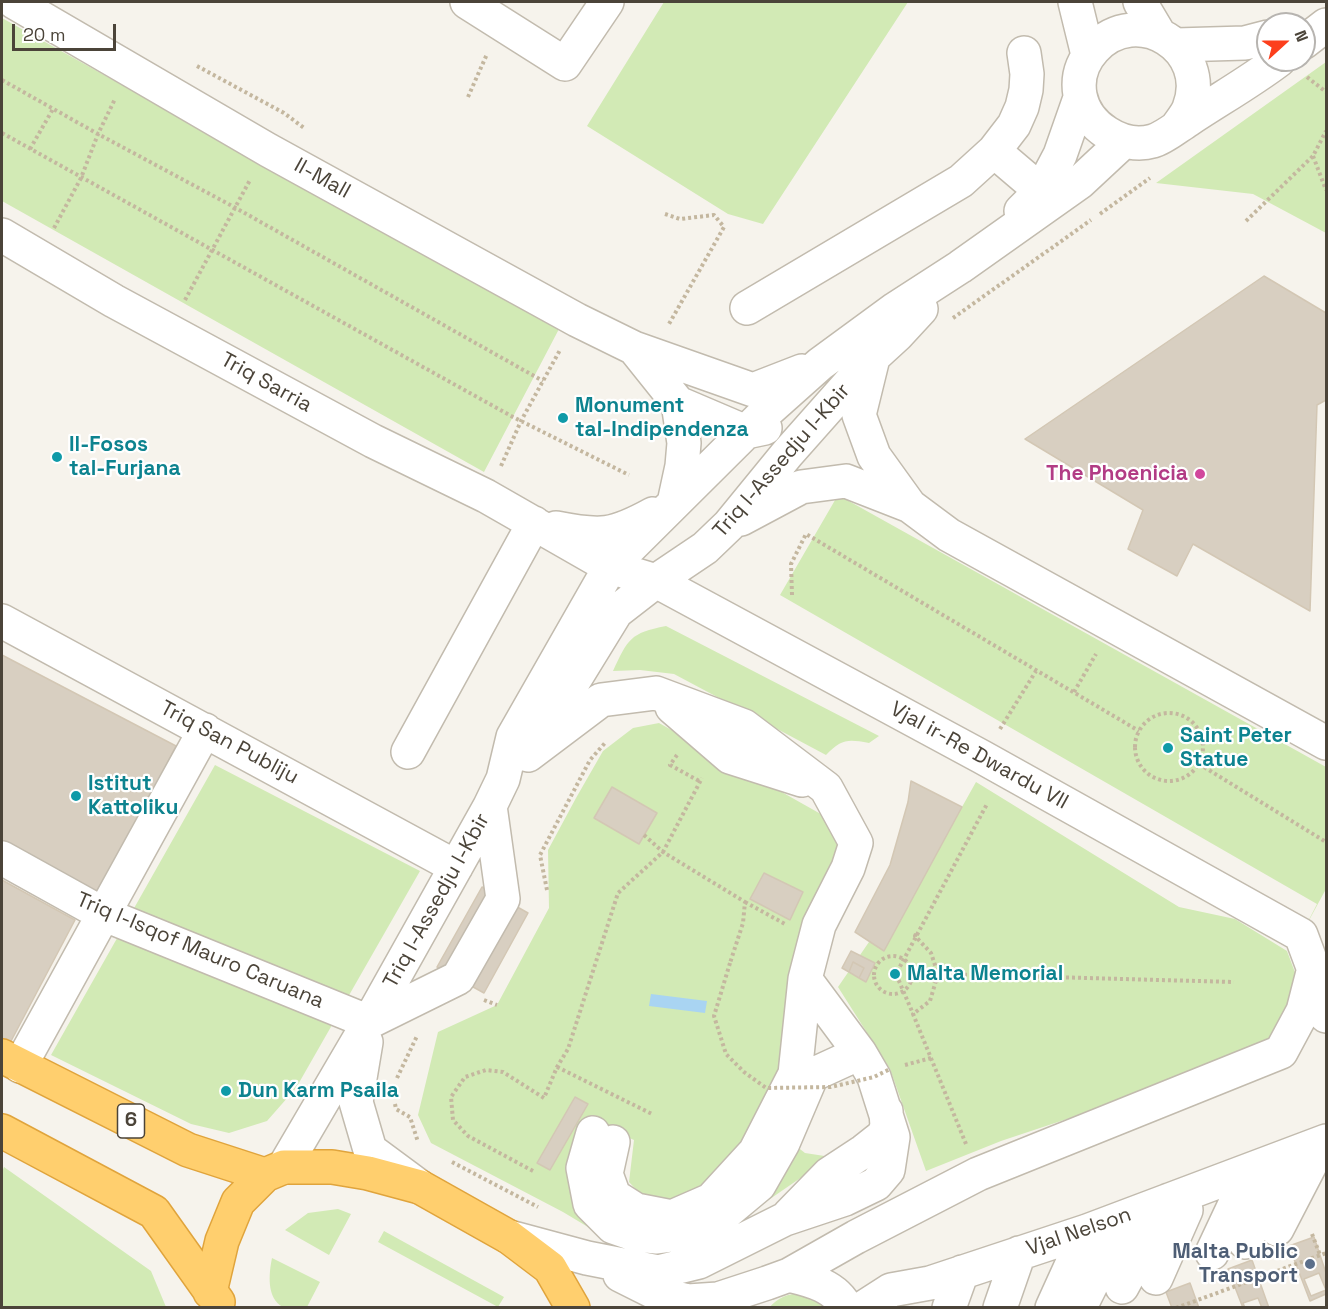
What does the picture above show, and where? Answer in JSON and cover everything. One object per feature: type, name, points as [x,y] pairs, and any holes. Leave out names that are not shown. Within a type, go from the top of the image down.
[{"type":"highway","name":"6","points":[[11,1061],[188,1150],[274,1171],[341,1168],[420,1187],[509,1237],[550,1268],[573,1308]]},
{"type":"highway","points":[[2,1131],[154,1212],[212,1302]]},
{"type":"highway","points":[[212,1302],[222,1241],[238,1202],[274,1171]]},
{"type":"street","name":"Il-Mall","points":[[14,2],[268,150],[578,320],[634,348]]},
{"type":"street","points":[[467,2],[565,64],[607,2]]},
{"type":"street","points":[[1075,2],[1088,55]]},
{"type":"street","points":[[1140,2],[1188,63],[1193,86],[1190,108],[1177,127]]},
{"type":"street","points":[[1088,55],[1102,41],[1119,31],[1139,29],[1167,39],[1245,43],[1256,41]]},
{"type":"street","points":[[747,308],[961,181],[994,151],[1014,125],[1022,107],[1028,74],[1024,53]]},
{"type":"street","name":"Triq l-Assedju l-Kbir","points":[[746,432],[788,424],[873,357],[897,336],[1041,191],[1060,155],[1080,98],[1079,83],[1088,55]]},
{"type":"street","points":[[1080,98],[1096,126],[1123,142],[1153,141],[1270,72]]},
{"type":"street","name":"Triq l-Assedju l-Kbir","points":[[497,792],[513,737],[610,567],[746,432],[820,364],[895,309],[1080,182],[1123,142]]},
{"type":"street","points":[[994,151],[1041,191]]},
{"type":"street","name":"Triq Sarria","points":[[2,235],[373,441],[486,496],[610,567],[656,581]]},
{"type":"street","points":[[634,348],[678,403],[746,432]]},
{"type":"street","name":"Triq l-Assedju l-Kbir","points":[[634,348],[753,390],[820,364]]},
{"type":"street","points":[[873,357],[859,415],[874,456],[910,506]]},
{"type":"street","name":"Triq l-Assedju l-Kbir","points":[[274,1171],[369,1022],[497,792],[528,755],[616,612],[656,581],[705,548],[729,525],[787,454],[873,357]]},
{"type":"street","points":[[675,503],[684,443],[678,403]]},
{"type":"street","points":[[729,525],[801,487],[846,481],[910,506],[949,535],[1326,743]]},
{"type":"street","name":"Triq Sarria","points":[[534,523],[585,534],[610,533],[633,525],[675,503]]},
{"type":"street","points":[[408,752],[534,523]]},
{"type":"street","name":"Vjal ir-Re Dwardu VII","points":[[656,581],[982,757],[1301,935],[1314,970]]},
{"type":"street","name":"Triq San Publiju","points":[[2,621],[456,867]]},
{"type":"street","points":[[528,755],[601,700],[656,693],[744,726],[826,788],[856,843],[848,868],[819,925],[805,979],[795,1074],[755,1152],[711,1200],[672,1217],[636,1210],[614,1196],[606,1173],[603,1138],[583,1168],[590,1203],[613,1227],[636,1235],[657,1237],[696,1232],[723,1215],[759,1185],[783,1143],[812,1075],[875,1066]]},
{"type":"street","points":[[11,1061],[104,914],[205,730]]},
{"type":"street","points":[[369,1022],[458,978],[503,898],[497,792]]},
{"type":"street","name":"Triq l-Isqof Mauro Caruana","points":[[2,858],[104,914],[369,1022]]},
{"type":"street","points":[[1314,970],[1326,1016]]},
{"type":"street","points":[[587,1258],[656,1293],[688,1301],[718,1299],[778,1279],[978,1174],[1281,1052],[1303,1011],[1314,970]]},
{"type":"street","points":[[509,1237],[587,1258],[658,1272],[699,1262],[785,1219],[829,1174],[883,1136],[890,1123],[875,1066],[805,979]]},
{"type":"street","name":"Triq l-Assedju l-Kbir","points":[[369,1022],[356,1102],[370,1150],[420,1187]]},
{"type":"street","points":[[1292,1224],[1314,1149]]},
{"type":"street","points":[[1245,1242],[1314,1149]]},
{"type":"street","name":"Vjal Nelson","points":[[934,1299],[962,1272],[1087,1231],[1195,1190],[1314,1149]]},
{"type":"street","points":[[1212,1253],[1251,1170]]},
{"type":"street","points":[[1168,1272],[1195,1190]]},
{"type":"street","points":[[1122,1287],[1195,1190]]},
{"type":"street","points":[[1068,1304],[1125,1217]]},
{"type":"street","points":[[1068,1304],[1087,1231]]},
{"type":"street","points":[[1029,1308],[1055,1241]]},
{"type":"street","points":[[976,1308],[1006,1258]]},
{"type":"street","points":[[1000,1308],[1006,1258]]},
{"type":"street","points":[[745,1308],[778,1279],[817,1282],[842,1300],[846,1308]]},
{"type":"street","points":[[863,1308],[891,1290],[934,1299]]},
{"type":"path","points":[[468,97],[501,23]]},
{"type":"path","points":[[1307,72],[1326,92]]},
{"type":"path","points":[[2,80],[53,110],[234,207],[543,381]]},
{"type":"path","points":[[30,149],[53,110]]},
{"type":"path","points":[[1246,221],[1313,156],[1326,131]]},
{"type":"path","points":[[2,132],[521,421],[629,475]]},
{"type":"path","points":[[38,257],[81,178],[98,134]]},
{"type":"path","points":[[1313,156],[1326,190]]},
{"type":"path","points":[[944,325],[1154,175]]},
{"type":"path","points":[[168,329],[234,207]]},
{"type":"path","points":[[665,214],[680,219],[714,215],[724,227],[666,330]]},
{"type":"path","points":[[486,496],[521,421],[578,320]]},
{"type":"path","points":[[792,595],[791,564],[806,534],[1139,731]]},
{"type":"path","points":[[1074,692],[1113,626]]},
{"type":"path","points":[[1159,714],[1182,715],[1192,721],[1203,741],[1199,764],[1183,779],[1172,782],[1150,777],[1136,759],[1134,748],[1136,737],[1149,719],[1159,714]]},
{"type":"path","points":[[547,890],[540,855],[590,760],[612,735]]},
{"type":"path","points":[[681,749],[670,765],[700,782]]},
{"type":"path","points":[[1199,764],[1326,842]]},
{"type":"path","points":[[533,1171],[468,1136],[453,1120],[451,1097],[465,1077],[486,1070],[503,1072],[544,1098],[568,1049],[618,893],[663,852],[704,775]]},
{"type":"path","points":[[969,1152],[896,974],[987,804],[979,798]]},
{"type":"path","points":[[644,835],[663,852],[745,902],[744,923],[714,1016],[726,1054],[744,1072],[766,1088],[831,1088],[875,1066],[931,1058]]},
{"type":"path","points":[[913,1014],[930,1002],[938,974],[931,953],[915,936]]},
{"type":"path","points":[[894,956],[903,960],[909,966],[912,978],[910,984],[895,994],[883,992],[878,987],[874,976],[875,970],[882,960],[894,956]]},
{"type":"path","points":[[938,974],[1234,982]]},
{"type":"path","points":[[558,1067],[652,1114]]},
{"type":"path","points":[[1176,1308],[1326,1253]]},
{"type":"green space","points":[[664,2],[908,2],[763,224],[728,214],[587,126]]},
{"type":"green space","points":[[2,18],[559,329],[484,472],[2,201]]},
{"type":"green space","points":[[1326,62],[1326,233],[1253,194],[1156,183],[1312,72],[1316,72],[1316,69]]},
{"type":"green space","points":[[838,495],[1326,767],[1326,889],[1301,935],[1317,904],[780,595]]},
{"type":"green space","points":[[666,626],[879,736],[869,743],[855,741],[841,743],[826,755],[674,674],[640,670],[613,671],[632,639],[645,631]]},
{"type":"green space","points":[[659,723],[835,822],[843,850],[781,1103],[720,1182],[674,1200],[644,1198],[629,1182],[634,1140],[588,1120],[603,1236],[563,1212],[431,1143],[418,1115],[438,1032],[497,1005],[549,908],[548,850],[603,751],[633,728]]},
{"type":"green space","points":[[215,765],[420,871],[296,1088],[267,1121],[229,1133],[191,1124],[51,1055]]},
{"type":"green space","points":[[976,782],[1179,907],[1235,919],[1287,951],[1303,994],[1268,1052],[1001,1141],[926,1171],[890,1069],[838,987],[962,807]]},
{"type":"green space","points":[[791,1142],[805,1153],[831,1157],[706,1243]]},
{"type":"green space","points":[[4,1167],[151,1271],[166,1307],[2,1307],[2,1172]]},
{"type":"green space","points":[[338,1209],[351,1214],[329,1255],[285,1230],[308,1213]]},
{"type":"green space","points":[[384,1231],[504,1297],[498,1307],[378,1242]]},
{"type":"green space","points":[[272,1258],[320,1282],[307,1307],[283,1307],[274,1298],[270,1285]]},
{"type":"green space","points":[[801,1293],[822,1303],[825,1307],[769,1308],[783,1297]]},
{"type":"water","points":[[651,994],[707,1001],[705,1013],[649,1006]]},
{"type":"building","name":"The Phoenicia","points":[[1264,276],[1326,313],[1326,400],[1317,405],[1310,611],[1193,544],[1177,576],[1128,549],[1143,510],[1025,439]]},
{"type":"building","name":"Istitut Kattoliku","points":[[2,655],[176,746],[99,896],[2,845]]},
{"type":"building","points":[[911,781],[962,807],[884,951],[855,932],[890,865],[908,802]]},
{"type":"building","points":[[612,787],[657,813],[639,844],[594,818]]},
{"type":"building","points":[[764,873],[803,892],[790,920],[750,899]]},
{"type":"building","points":[[2,880],[75,920],[10,1043],[2,1038]]},
{"type":"building","points":[[482,887],[528,913],[484,993],[437,967]]},
{"type":"building","points":[[851,951],[875,963],[866,982],[859,978],[864,968],[853,962],[849,972],[842,968]]},
{"type":"building","points":[[853,962],[864,968],[859,978],[849,972]]},
{"type":"building","points":[[575,1097],[588,1104],[550,1170],[537,1163]]},
{"type":"building","name":"Malta Public Transport","points":[[1314,1237],[1326,1273],[1326,1294],[1310,1301],[1289,1246]]},
{"type":"building","points":[[1252,1260],[1269,1308],[1243,1308],[1228,1269]]},
{"type":"building","points":[[1319,1273],[1326,1290],[1311,1296],[1304,1279]]},
{"type":"building","points":[[1190,1283],[1199,1308],[1172,1308],[1166,1292]]},
{"type":"building","points":[[1258,1298],[1262,1308],[1245,1308],[1243,1303]]},
{"type":"place","name":"Monument tal-Indipendenza","points":[[563,418]]},
{"type":"place","name":"Il-Fosos tal-Furjana","points":[[57,457]]},
{"type":"place","name":"The Phoenicia","points":[[1200,474]]},
{"type":"place","name":"Saint Peter Statue","points":[[1168,748]]},
{"type":"place","name":"Istitut Kattoliku","points":[[76,796]]},
{"type":"place","name":"Malta Memorial","points":[[895,974]]},
{"type":"place","name":"Dun Karm Psaila","points":[[226,1091]]},
{"type":"place","name":"Malta Public Transport","points":[[1310,1264]]}]
